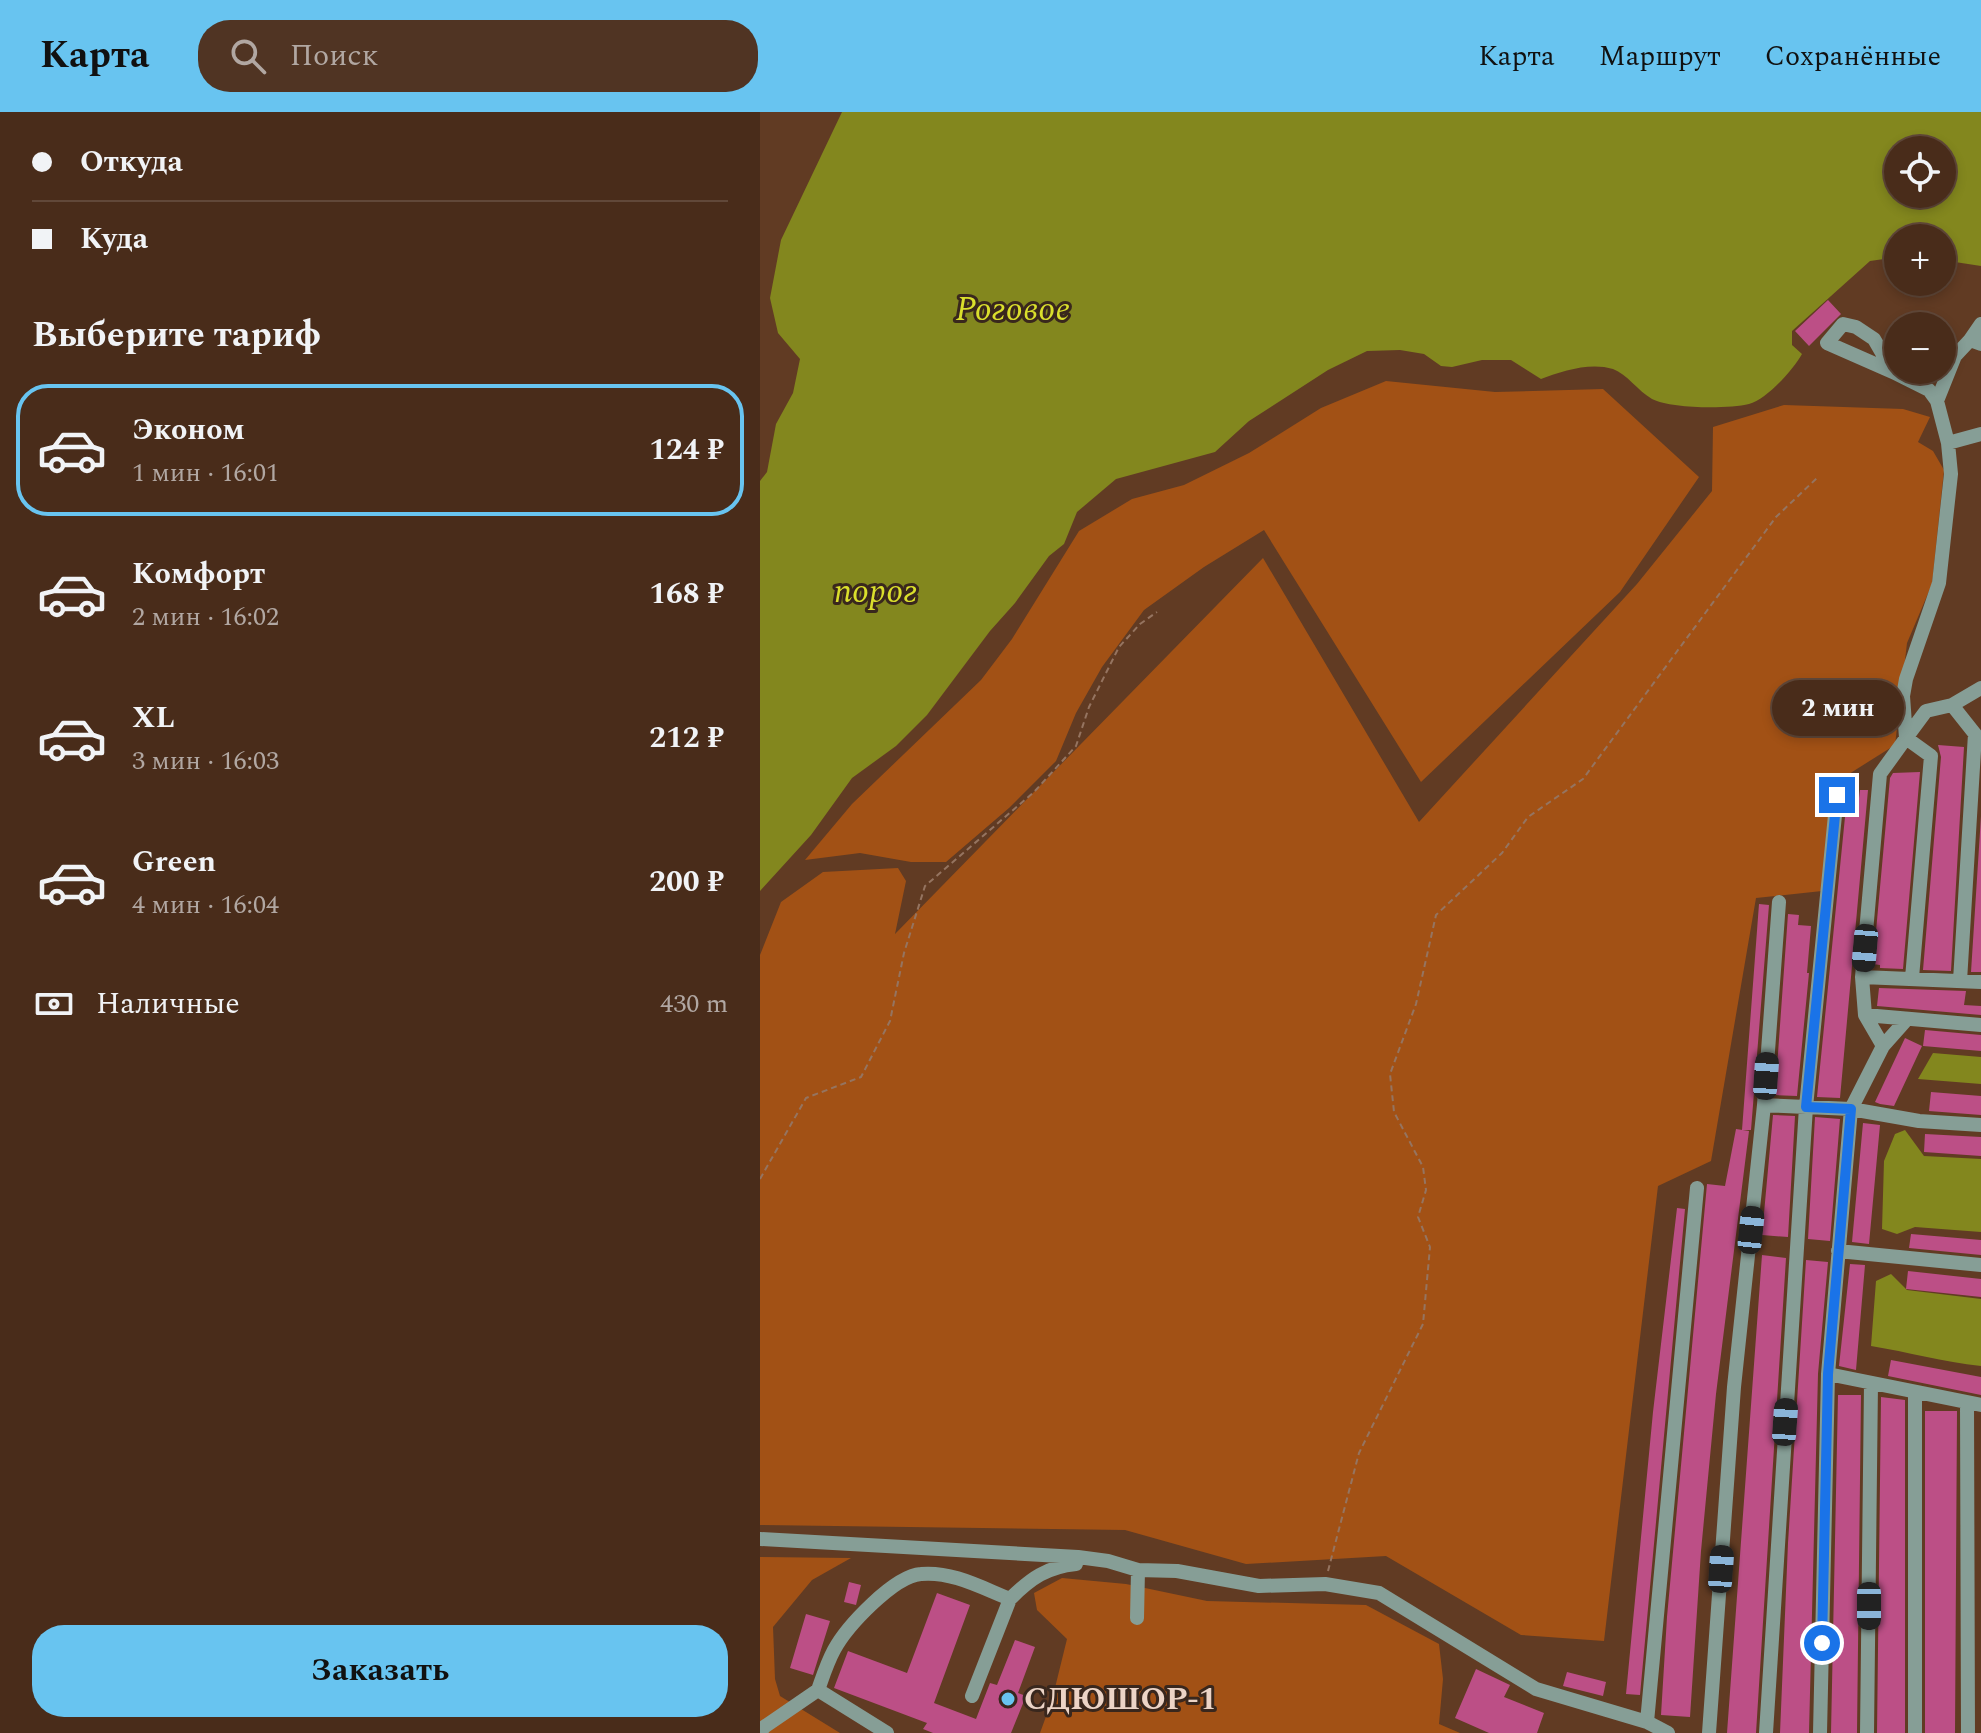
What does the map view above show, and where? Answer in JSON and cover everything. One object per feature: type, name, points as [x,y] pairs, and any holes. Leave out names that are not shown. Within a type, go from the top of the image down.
[{"type":"lane","points":[[1937,401],[1955,356],[1976,342],[1981,324]]},
{"type":"lane","points":[[1906,738],[1903,696],[1939,583],[1951,474],[1948,443],[1937,401],[1929,390],[1917,384]]},
{"type":"lane","points":[[1948,443],[1981,434]]},
{"type":"lane","points":[[1883,1046],[1865,1015],[1862,977],[1880,774],[1926,711],[1952,705],[1981,688]]},
{"type":"lane","points":[[1952,705],[1975,734],[1960,981]]},
{"type":"lane","points":[[1906,738],[1931,756],[1912,978]]},
{"type":"lane","points":[[1766,1733],[1806,1107],[1837,795]]},
{"type":"lane","points":[[1709,1733],[1734,1387],[1764,1105],[1779,902]]},
{"type":"lane","points":[[1862,977],[1981,982]]},
{"type":"lane","points":[[1865,1015],[1981,1025]]},
{"type":"lane","points":[[1820,1733],[1828,1374],[1851,1109],[1883,1046],[1907,1019]]},
{"type":"lane","points":[[1764,1105],[1851,1109],[1919,1121],[1981,1125]]},
{"type":"lane","points":[[1647,1722],[1697,1188]]},
{"type":"lane","points":[[1838,1251],[1981,1265]]},
{"type":"lane","points":[[1828,1374],[1974,1404],[1968,1733]]},
{"type":"lane","points":[[1867,1733],[1871,1383]]},
{"type":"lane","points":[[1915,1392],[1915,1733]]},
{"type":"lane","points":[[760,1539],[1063,1556],[1108,1561],[1138,1570],[1177,1571],[1259,1586],[1325,1584],[1379,1593],[1536,1689],[1647,1722],[1668,1733]]},
{"type":"lane","points":[[972,1696],[1010,1599],[1033,1576],[1059,1566],[1108,1561]]},
{"type":"lane","points":[[1137,1618],[1138,1570]]},
{"type":"lane","points":[[760,1733],[764,1727],[818,1690],[836,1646],[884,1592],[907,1577],[929,1574],[962,1579],[1010,1599]]},
{"type":"lane","points":[[818,1690],[887,1733]]},
{"type":"path","points":[[1325,1584],[1359,1453],[1423,1324],[1430,1247],[1418,1217],[1426,1190],[1423,1167],[1394,1112],[1390,1074],[1416,1004],[1436,915],[1502,853],[1528,817],[1583,779],[1776,517],[1817,478]]},
{"type":"path","points":[[760,1179],[806,1098],[861,1077],[890,1021],[904,953],[925,886],[1034,792],[1076,746],[1089,707],[1119,647],[1140,624],[1157,612]]},
{"type":"shaded area","points":[[1386,381],[1495,392],[1603,389],[1699,477],[1620,592],[1421,782],[1264,530],[1204,567],[1144,610],[1102,667],[1076,713],[1056,761],[1009,808],[946,862],[911,862],[860,853],[805,860],[852,804],[981,680],[1012,639],[1079,531],[1132,499],[1184,485],[1249,453],[1321,408]]},
{"type":"shaded area","points":[[1784,405],[1903,409],[1930,417],[1918,442],[1933,451],[1944,470],[1932,584],[1907,643],[1895,745],[1833,784],[1822,891],[1756,898],[1711,1161],[1658,1186],[1604,1641],[1521,1635],[1386,1556],[1246,1564],[1125,1530],[760,1525],[760,955],[781,902],[823,872],[898,868],[906,881],[895,934],[1263,558],[1419,822],[1637,584],[1712,491],[1713,427]]},
{"type":"shaded area","points":[[760,1557],[851,1558],[812,1580],[773,1627],[775,1679],[780,1696],[840,1733],[760,1733]]},
{"type":"shaded area","points":[[1062,1578],[1126,1584],[1207,1601],[1366,1605],[1439,1644],[1443,1679],[1439,1724],[1460,1733],[1040,1733],[1052,1700],[1067,1639],[1037,1610],[1034,1593]]},
{"type":"water","name":"Роговое","points":[[842,112],[1981,112],[1981,266],[1956,262],[1956,224],[1884,224],[1884,259],[1870,261],[1792,331],[1792,345],[1802,354],[1779,383],[1749,404],[1714,407],[1661,402],[1647,396],[1618,371],[1604,367],[1576,368],[1541,379],[1511,360],[1482,360],[1452,367],[1441,366],[1424,354],[1400,350],[1367,351],[1328,370],[1249,421],[1215,452],[1116,479],[1077,512],[1064,544],[1049,556],[927,715],[896,746],[852,778],[811,835],[760,891],[760,481],[767,472],[776,424],[793,393],[800,359],[778,333],[770,298],[781,240]]},
{"type":"water","points":[[1933,1053],[1981,1057],[1981,1084],[1918,1079]]},
{"type":"water","points":[[1905,1130],[1924,1156],[1981,1159],[1981,1232],[1915,1227],[1897,1234],[1882,1229],[1884,1161],[1895,1134]]},
{"type":"water","points":[[1891,1274],[1907,1290],[1981,1299],[1981,1366],[1871,1346],[1876,1281]]},
{"type":"building","points":[[1828,300],[1841,314],[1809,346],[1795,331]]},
{"type":"building","points":[[1938,745],[1964,747],[1951,971],[1923,970],[1941,757]]},
{"type":"building","points":[[1920,772],[1903,969],[1880,968],[1880,965],[1873,964],[1890,778],[1893,773]]},
{"type":"building","points":[[1860,790],[1868,790],[1840,1098],[1817,1097],[1847,797],[1859,798]]},
{"type":"building","points":[[1981,816],[1981,972],[1971,972]]},
{"type":"building","points":[[1759,904],[1769,905],[1751,1130],[1742,1130]]},
{"type":"building","points":[[1788,914],[1799,915],[1798,925],[1811,926],[1797,1096],[1775,1095]]},
{"type":"building","points":[[1879,988],[1966,991],[1964,1005],[1981,1006],[1981,1015],[1877,1006]]},
{"type":"building","points":[[1925,1030],[1981,1035],[1981,1051],[1923,1046]]},
{"type":"building","points":[[1905,1038],[1922,1046],[1894,1106],[1875,1102]]},
{"type":"building","points":[[1931,1092],[1981,1096],[1981,1115],[1929,1111]]},
{"type":"building","points":[[1773,1115],[1795,1116],[1788,1237],[1762,1235]]},
{"type":"building","points":[[1815,1117],[1840,1119],[1830,1241],[1808,1239]]},
{"type":"building","points":[[1863,1123],[1880,1125],[1869,1244],[1852,1242]]},
{"type":"building","points":[[1736,1129],[1749,1131],[1716,1394],[1690,1717],[1661,1715],[1667,1617],[1707,1184],[1725,1186]]},
{"type":"building","points":[[1925,1134],[1981,1137],[1981,1156],[1924,1152]]},
{"type":"building","points":[[1677,1208],[1685,1209],[1640,1695],[1626,1694],[1653,1412]]},
{"type":"building","points":[[1911,1234],[1981,1240],[1981,1255],[1909,1248]]},
{"type":"building","points":[[1762,1255],[1786,1258],[1756,1733],[1727,1733]]},
{"type":"building","points":[[1806,1260],[1828,1262],[1818,1374],[1809,1733],[1780,1733],[1788,1543]]},
{"type":"building","points":[[1850,1264],[1865,1265],[1856,1370],[1839,1366]]},
{"type":"building","points":[[1908,1271],[1981,1279],[1981,1297],[1906,1289]]},
{"type":"building","points":[[1891,1360],[1981,1377],[1981,1395],[1888,1376]]},
{"type":"building","points":[[1838,1395],[1861,1395],[1857,1733],[1831,1733]]},
{"type":"building","points":[[1881,1397],[1905,1400],[1905,1733],[1877,1733]]},
{"type":"building","points":[[1925,1411],[1957,1411],[1955,1733],[1925,1733]]},
{"type":"building","points":[[849,1582],[861,1585],[856,1605],[844,1602]]},
{"type":"building","points":[[937,1593],[970,1605],[934,1703],[976,1719],[990,1683],[997,1685],[1015,1640],[1035,1647],[1018,1693],[1026,1696],[1011,1733],[933,1733],[923,1729],[927,1723],[834,1688],[848,1651],[907,1673]]},
{"type":"building","points":[[806,1614],[830,1621],[813,1675],[790,1668]]},
{"type":"building","points":[[1476,1669],[1510,1685],[1504,1697],[1544,1713],[1537,1733],[1489,1733],[1455,1718]]},
{"type":"building","points":[[1567,1672],[1606,1682],[1603,1696],[1563,1686]]},
{"type":"place","name":"СДЮШОР-1","points":[[1008,1699]]},
{"type":"route","points":[[1822,1643],[1828,1374],[1851,1109],[1806,1107],[1837,795]]},
{"type":"water label","name":"порог","points":[[876,592]]}]
